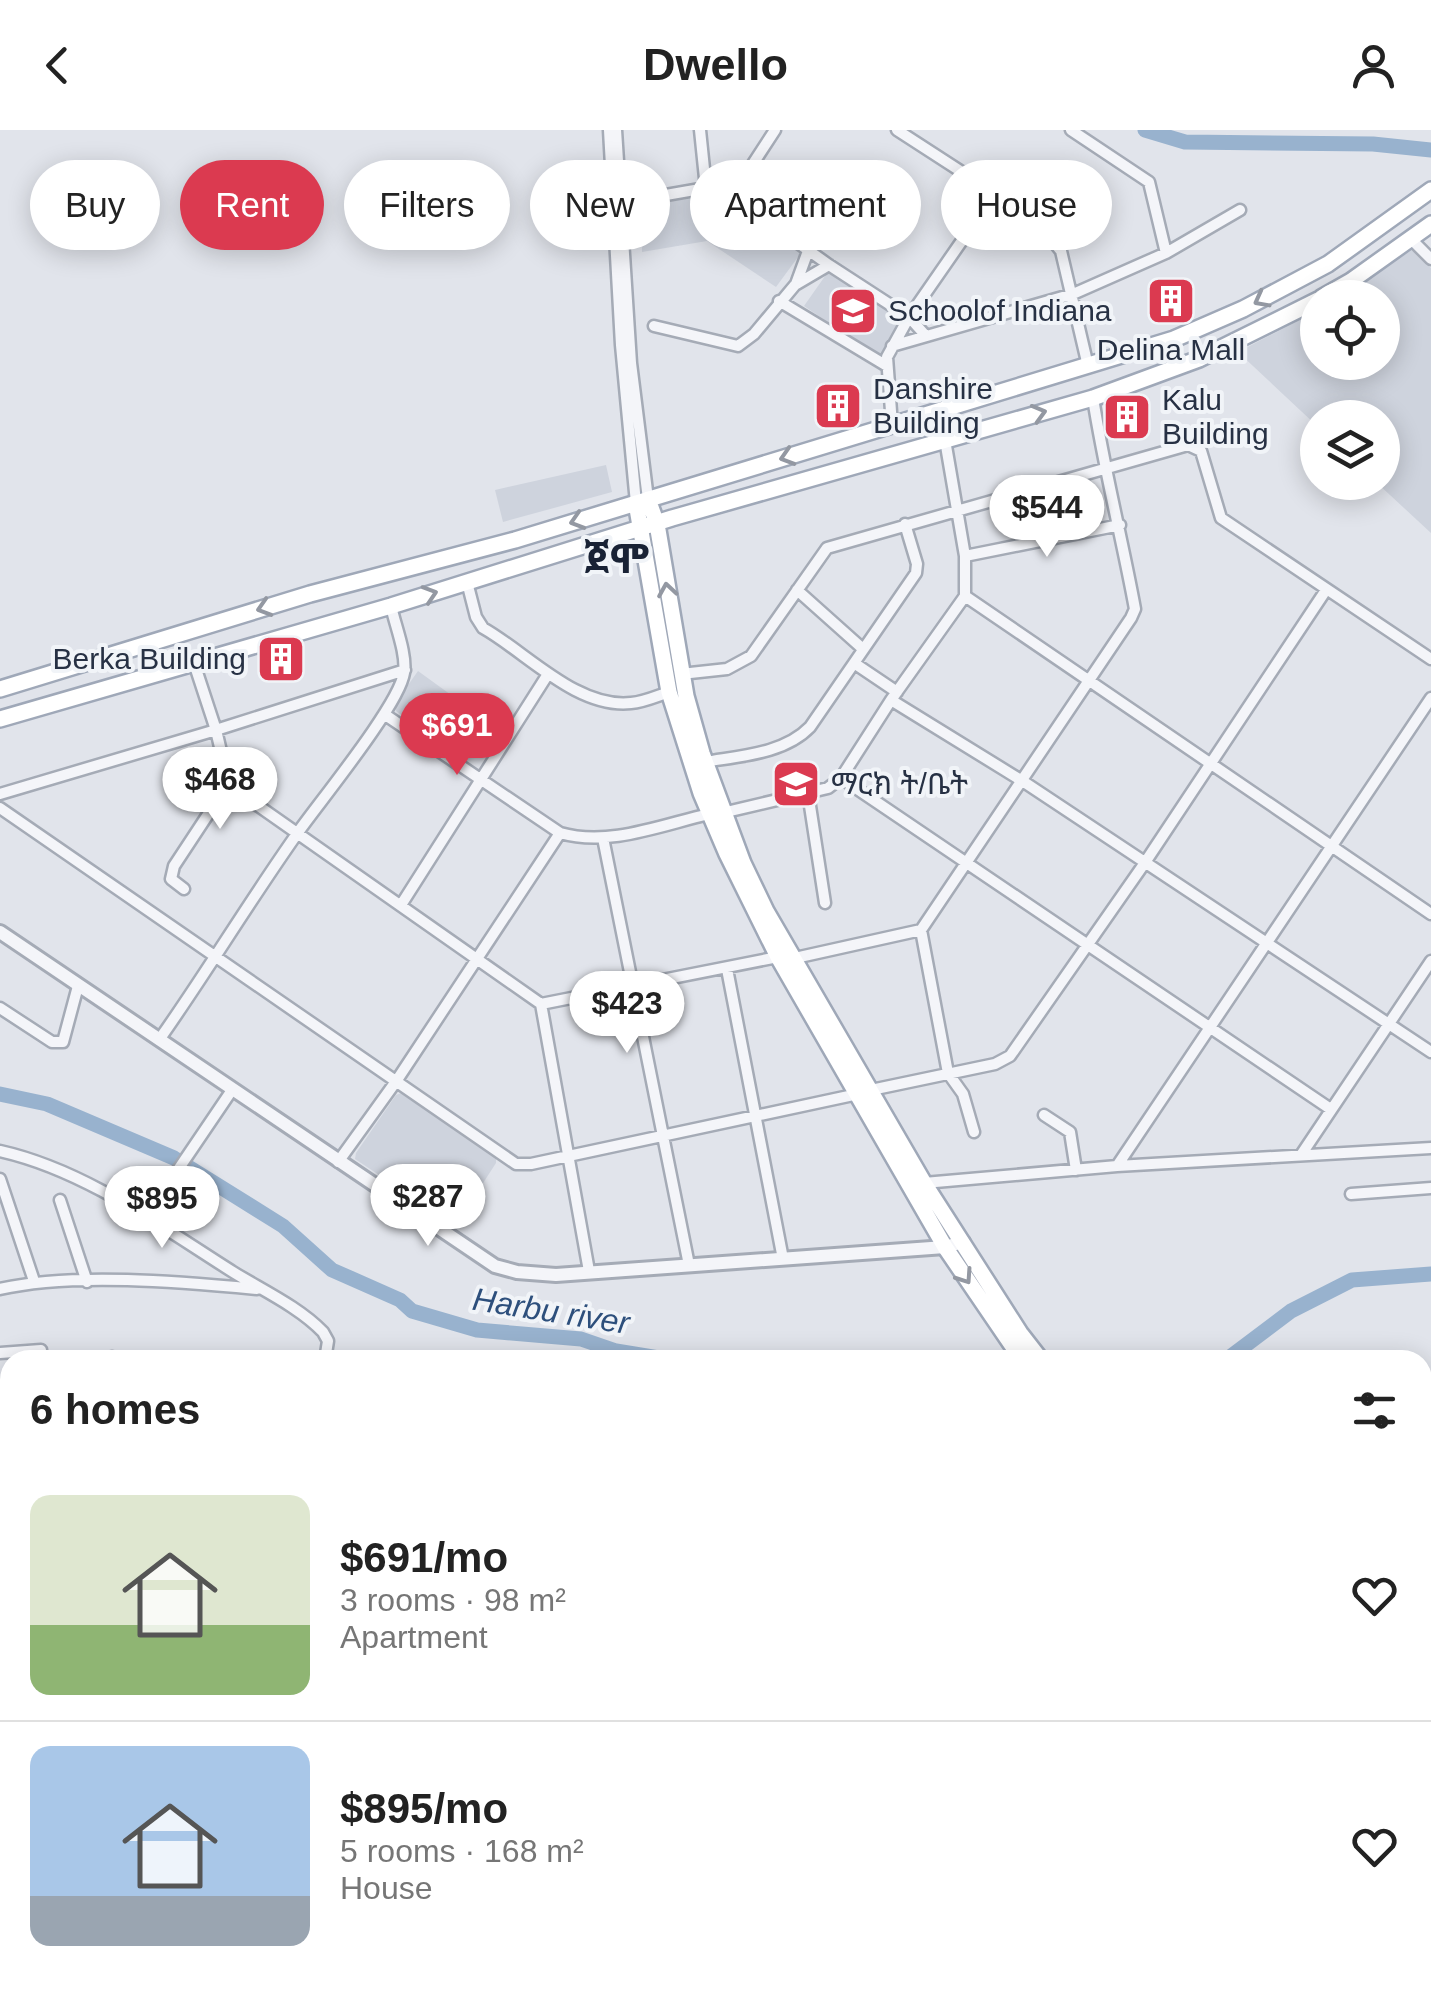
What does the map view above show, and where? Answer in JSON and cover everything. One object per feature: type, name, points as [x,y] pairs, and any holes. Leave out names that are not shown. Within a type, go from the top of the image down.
[{"type":"main road","points":[[0,689],[310,594],[464,555],[1174,340],[1328,264],[1431,190]]},
{"type":"main road","points":[[1351,280],[1431,224]]},
{"type":"main road","points":[[1328,264],[1338,280]]},
{"type":"main road","points":[[0,719],[1093,398],[1199,360],[1300,308]]},
{"type":"main road","points":[[642,501],[657,524],[681,674],[716,813]]},
{"type":"main road","points":[[642,501],[638,529],[669,692],[716,813],[786,958],[865,1092],[1033,1350]]},
{"type":"main road","points":[[662,552],[671,527],[688,514]]},
{"type":"main road","points":[[610,538],[642,548]]},
{"type":"main road","points":[[865,1092],[945,1247],[1015,1350]]},
{"type":"street","points":[[612,130],[614,160]]},
{"type":"street","points":[[700,130],[703,160]]},
{"type":"street","points":[[755,160],[775,130]]},
{"type":"street","points":[[1072,130],[1148,182],[1166,254]]},
{"type":"street","points":[[903,132],[945,160]]},
{"type":"street","points":[[892,346],[1073,294],[1166,254],[1240,210]]},
{"type":"street","points":[[1412,239],[1431,258]]},
{"type":"street","points":[[619,250],[621,346],[642,501]]},
{"type":"street","points":[[892,425],[886,356],[955,250]]},
{"type":"street","points":[[1061,250],[1088,366]]},
{"type":"street","points":[[795,285],[808,251],[909,316],[926,336]]},
{"type":"street","points":[[654,326],[738,346],[754,334],[795,285],[828,265]]},
{"type":"street","points":[[779,302],[887,366]]},
{"type":"street","points":[[194,663],[230,781],[237,792],[541,1004],[921,930],[1090,684],[1135,610],[1093,398]]},
{"type":"street","points":[[384,714],[560,833],[578,838],[603,838],[828,788],[842,778],[965,596],[966,556],[940,410]]},
{"type":"street","points":[[681,674],[741,664],[759,647],[827,548],[1188,445],[1201,451],[1221,518],[1431,658]]},
{"type":"street","points":[[705,762],[760,752],[810,728],[916,572],[905,524]]},
{"type":"street","points":[[966,556],[1120,525]]},
{"type":"street","points":[[467,582],[483,628],[573,688],[620,703],[669,692]]},
{"type":"street","points":[[797,590],[863,650]]},
{"type":"street","points":[[0,808],[516,1164],[996,1064],[1010,1056],[1144,864],[1326,590]]},
{"type":"street","points":[[965,596],[1431,914]]},
{"type":"street","points":[[159,1040],[218,958],[296,836],[384,714],[405,670],[392,606]]},
{"type":"street","points":[[854,663],[894,696],[1431,1052]]},
{"type":"street","points":[[0,794],[405,670]]},
{"type":"street","points":[[401,905],[548,674]]},
{"type":"street","points":[[1117,1166],[1431,698]]},
{"type":"street","points":[[842,778],[1329,1108]]},
{"type":"street","points":[[184,889],[171,880],[174,866],[230,781]]},
{"type":"street","points":[[808,793],[825,904]]},
{"type":"street","points":[[338,1162],[397,1080],[560,833]]},
{"type":"street","points":[[603,838],[689,1265]]},
{"type":"street","points":[[921,930],[948,1073],[963,1094],[974,1132]]},
{"type":"street","points":[[0,932],[495,1266],[536,1274],[945,1247],[963,1242]]},
{"type":"street","points":[[1301,1155],[1431,960]]},
{"type":"street","points":[[726,969],[783,1259]]},
{"type":"street","points":[[0,1008],[52,1042],[63,1042],[78,986]]},
{"type":"street","points":[[541,1004],[589,1271]]},
{"type":"street","points":[[146,1217],[232,1090]]},
{"type":"street","points":[[1044,1115],[1070,1132],[1076,1170]]},
{"type":"street","points":[[924,1183],[1117,1166],[1431,1148]]},
{"type":"street","points":[[0,1151],[26,1157],[121,1201],[323,1332],[328,1341],[326,1350]]},
{"type":"street","points":[[0,1179],[34,1281]]},
{"type":"street","points":[[1351,1194],[1431,1188]]},
{"type":"street","points":[[60,1200],[86,1282]]},
{"type":"street","points":[[0,1289],[34,1281],[196,1283],[263,1290]]},
{"type":"shaded area","points":[[690,197],[690,244],[670,247],[670,201]]},
{"type":"shaded area","points":[[720,250],[801,253],[776,287]]},
{"type":"shaded area","points":[[1412,250],[1431,268],[1431,533],[1395,500],[1400,500],[1400,400],[1300,400],[1300,410],[1238,352],[1300,320],[1300,380],[1400,380],[1400,280],[1365,280]]},
{"type":"shaded area","name":"Schoolof Indiana","points":[[830,269],[903,316],[879,357],[804,306]]},
{"type":"shaded area","points":[[606,465],[612,492],[503,522],[495,490]]},
{"type":"shaded area","points":[[418,671],[483,718],[458,753],[396,711],[396,702]]},
{"type":"shaded area","points":[[404,1092],[496,1157],[496,1163],[458,1222],[451,1223],[355,1159],[396,1095]]},
{"type":"waterway","points":[[1145,130],[1185,142],[1373,144],[1431,150]]},
{"type":"waterway","name":"Harbu river","points":[[0,1094],[47,1104],[174,1158],[283,1226],[332,1270],[400,1300],[412,1311],[477,1330],[581,1339],[613,1350]]},
{"type":"waterway","name":"Harbu river","points":[[1239,1350],[1291,1311],[1352,1280],[1431,1274]]},
{"type":"place","name":"Delina Mall","points":[[1171,301]]},
{"type":"place","name":"Schoolof Indiana","points":[[853,311]]},
{"type":"place","name":"Danshire Building","points":[[838,406]]},
{"type":"place","name":"Kalu Building","points":[[1127,417]]},
{"type":"place","name":"Berka Building","points":[[281,659]]},
{"type":"place","name":"ማርክ ት/ቤት","points":[[796,784]]},
{"type":"district","name":"ጀሞ","points":[[617,559]]}]
